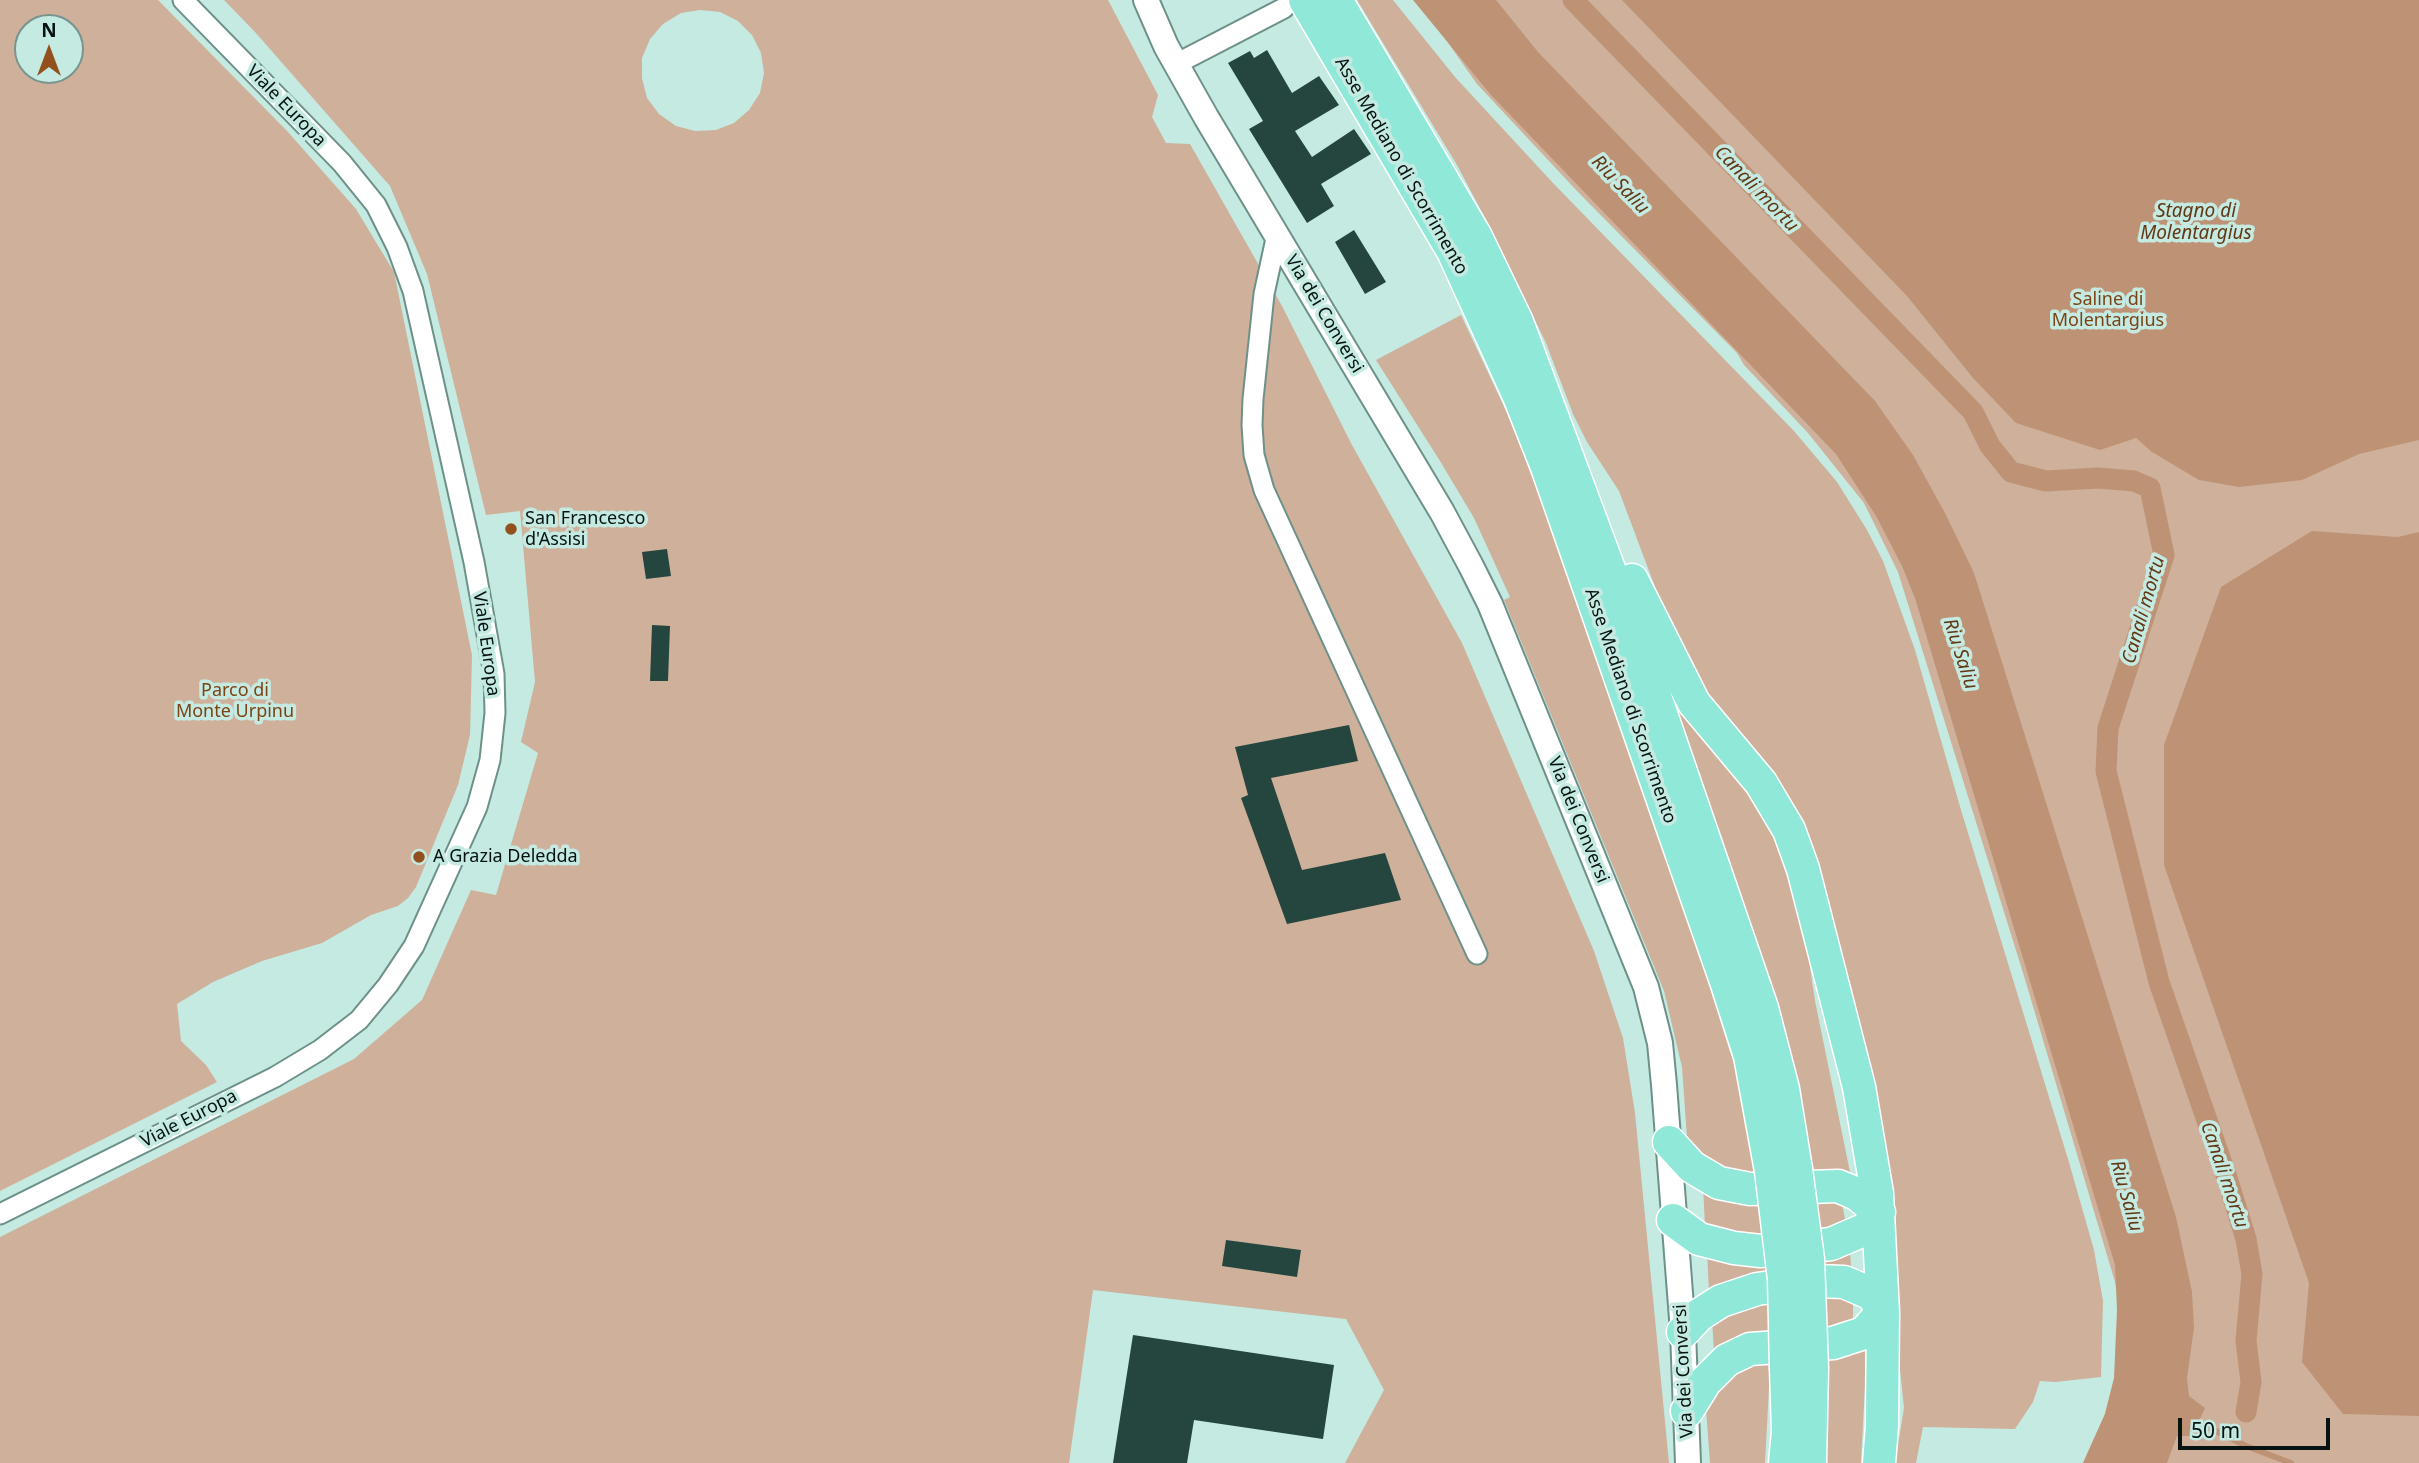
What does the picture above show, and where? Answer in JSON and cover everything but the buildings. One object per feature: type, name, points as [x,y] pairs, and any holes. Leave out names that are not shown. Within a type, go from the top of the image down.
[{"type":"highway","name":"Asse Mediano di Scorrimento","points":[[1336,0],[1476,237],[1517,322],[1604,554],[1762,1008],[1783,1089],[1784,1170]]},
{"type":"highway","name":"Asse Mediano di Scorrimento","points":[[1294,4],[1453,251],[1519,396],[1547,467],[1727,984],[1784,1170],[1808,1259],[1799,1369],[1785,1463]]},
{"type":"highway","points":[[1604,554],[1625,565],[1695,703],[1761,783],[1789,830],[1803,869],[1858,1087],[1879,1212],[1883,1312],[1879,1463]]},
{"type":"highway","points":[[1669,1142],[1692,1167],[1719,1182],[1750,1189],[1838,1186],[1857,1194],[1879,1212]]},
{"type":"highway","points":[[1673,1220],[1699,1239],[1734,1248],[1761,1251],[1831,1244],[1866,1229],[1879,1212]]},
{"type":"highway","points":[[1683,1332],[1699,1315],[1721,1301],[1757,1289],[1816,1281],[1844,1282],[1872,1294],[1883,1312]]},
{"type":"highway","points":[[1687,1412],[1704,1382],[1727,1360],[1750,1349],[1833,1343],[1864,1333],[1883,1312]]},
{"type":"highway","name":"Asse Mediano di Scorrimento","points":[[1799,1369],[1810,1463]]},
{"type":"street","name":"Viale Europa","points":[[0,1214],[275,1077],[320,1050],[359,1020],[388,985],[414,946],[477,807],[490,760],[495,713],[494,674],[474,562],[413,291],[397,247],[376,205],[342,163],[183,0]]},
{"type":"street","name":"Via dei Conversi","points":[[1146,0],[1176,64],[1442,512],[1490,604],[1646,987],[1660,1043],[1669,1142],[1683,1332],[1688,1463]]},
{"type":"street","points":[[1176,64],[1294,4]]},
{"type":"street","name":"Via dei Conversi","points":[[1277,234],[1264,294],[1253,399],[1254,455],[1264,490],[1477,954]]},
{"type":"green space","name":"Parco di Monte Urpinu","points":[[0,0],[158,0],[288,132],[356,209],[394,272],[472,655],[470,735],[458,785],[416,887],[408,898],[398,906],[371,915],[322,943],[262,961],[213,982],[177,1004],[181,1041],[206,1065],[217,1082],[0,1191]]},
{"type":"green space","points":[[224,0],[1108,0],[1158,95],[1152,117],[1166,143],[1190,144],[1282,306],[1352,445],[1462,643],[1594,951],[1623,1038],[1635,1113],[1669,1463],[1345,1463],[1384,1390],[1346,1319],[1093,1290],[1069,1463],[0,1463],[0,1237],[354,1059],[422,1000],[471,890],[496,895],[538,753],[521,742],[535,682],[520,511],[486,515],[427,274],[390,186]],"holes":[[[700,10],[720,12],[738,21],[752,35],[761,53],[764,73],[760,93],[749,110],[734,123],[716,130],[695,131],[676,126],[659,114],[647,98],[642,78],[642,58],[650,39],[663,24],[681,13]]]},
{"type":"green space","points":[[1357,0],[1393,0],[1455,77],[1553,183],[1794,431],[1837,482],[1883,561],[1915,650],[2068,1159],[2094,1250],[2103,1301],[2101,1377],[2040,1381],[2033,1402],[2015,1429],[1923,1427],[1916,1463],[1895,1463],[1904,1408],[1897,1340],[1893,1220],[1888,1164],[1878,1110],[1815,873],[1715,716],[1669,624],[1619,491],[1587,442],[1573,414],[1546,343],[1492,231],[1457,165]]},
{"type":"green space","name":"Saline di Molentargius","points":[[1418,0],[2419,0],[2419,1463],[2083,1463],[2105,1414],[2119,1360],[2120,1308],[2115,1282],[2024,976],[1898,572],[1864,503],[1808,433],[1744,365],[1737,353],[1577,191],[1477,84]]},
{"type":"green space","points":[[1461,315],[1515,430],[1591,638],[1694,938],[1740,1083],[1756,1176],[1722,1171],[1693,1150],[1687,1137],[1682,1067],[1664,991],[1504,600],[1510,597],[1474,518],[1376,360]]},
{"type":"green space","points":[[1670,689],[1770,816],[1802,912],[1815,1001],[1850,1172],[1846,1176],[1811,1173],[1712,818]]},
{"type":"green space","points":[[1703,1185],[1840,1192],[1846,1225],[1844,1228],[1760,1240],[1705,1226]]},
{"type":"green space","points":[[1850,1247],[1851,1268],[1709,1292],[1707,1251]]},
{"type":"green space","points":[[1853,1294],[1853,1320],[1849,1325],[1714,1352],[1712,1319],[1725,1308]]},
{"type":"green space","points":[[1867,1347],[1861,1463],[1825,1463],[1828,1370],[1770,1369],[1765,1463],[1710,1463],[1706,1409],[1733,1363]]},
{"type":"water","name":"Riu Saliu","points":[[1413,0],[1496,0],[1538,52],[1875,401],[1913,455],[1946,515],[1974,573],[2176,1217],[2192,1292],[2194,1328],[2187,1378],[2189,1396],[2205,1408],[2192,1436],[2177,1436],[2167,1463],[2083,1463],[2105,1414],[2114,1378],[2117,1310],[2115,1265],[1915,598],[1902,566],[1876,516],[1836,454],[1491,95]]},
{"type":"water","name":"Stagno di Molentargius","points":[[1622,0],[2419,0],[2419,440],[2359,454],[2302,480],[2239,487],[2199,480],[2152,452],[2136,438],[2100,450],[2016,423],[1973,378],[1907,296]]},
{"type":"water","points":[[2312,531],[2398,537],[2419,532],[2419,1416],[2343,1414],[2302,1362],[2309,1283],[2164,865],[2164,745],[2221,587]]},
{"type":"waterway","name":"Canali mortu","points":[[1573,0],[1973,412],[1990,446],[2011,472],[2046,481],[2098,478],[2134,481],[2150,488],[2164,555],[2108,728],[2106,771],[2159,982],[2246,1239],[2252,1274],[2246,1341],[2251,1382],[2246,1412]]},
{"type":"waterway","points":[[2194,1420],[2246,1446],[2291,1463]]},
{"type":"place","name":"San Francesco d'Assisi","points":[[511,529]]},
{"type":"place","name":"A Grazia Deledda","points":[[419,857]]}]
